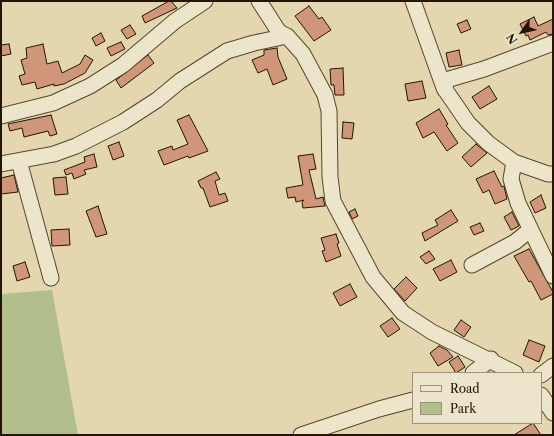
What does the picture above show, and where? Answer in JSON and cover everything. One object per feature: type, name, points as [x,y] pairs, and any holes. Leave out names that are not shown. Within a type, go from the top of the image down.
[{"type":"street","points":[[1,116],[53,103],[90,86],[123,65],[175,21],[205,1]]},
{"type":"street","points":[[259,1],[273,25],[279,32],[287,36],[303,54],[325,95],[329,111],[330,178],[333,201],[373,278],[403,313],[432,332],[491,359],[513,372]]},
{"type":"street","points":[[413,1],[445,90],[468,122],[488,143],[514,162],[548,174],[553,174]]},
{"type":"street","points":[[1,164],[54,154],[76,146],[123,122],[157,100],[180,81],[227,51],[254,42],[287,36]]},
{"type":"street","points":[[445,90],[446,80],[484,69],[553,44]]},
{"type":"street","points":[[19,161],[51,278]]},
{"type":"street","points":[[514,162],[511,179],[518,203],[553,276]]},
{"type":"street","points":[[472,265],[515,242],[530,230]]},
{"type":"street","points":[[474,372],[491,359]]},
{"type":"street","points":[[542,374],[553,366]]},
{"type":"street","points":[[542,396],[553,413]]},
{"type":"street","points":[[301,435],[379,409],[412,400]]},
{"type":"green space","points":[[52,290],[78,435],[1,435],[1,294]]},
{"type":"building","points":[[171,1],[177,8],[145,23],[142,16]]},
{"type":"building","points":[[309,6],[319,19],[322,17],[331,30],[314,41],[295,16]]},
{"type":"building","points":[[534,17],[538,26],[553,19],[553,34],[548,35],[546,32],[530,40],[528,35],[526,36],[520,24]]},
{"type":"building","points":[[467,20],[471,29],[461,33],[457,24]]},
{"type":"building","points":[[130,25],[136,34],[127,39],[121,30]]},
{"type":"building","points":[[101,33],[105,41],[96,46],[92,38]]},
{"type":"building","points":[[121,42],[125,49],[111,56],[107,48]]},
{"type":"building","points":[[9,44],[11,54],[1,56],[1,45]]},
{"type":"building","points":[[43,44],[47,64],[58,61],[62,73],[80,64],[85,55],[93,60],[85,73],[64,84],[54,86],[54,84],[37,89],[35,82],[22,85],[19,76],[25,74],[21,60],[27,58],[26,48]]},
{"type":"building","points":[[277,48],[278,57],[287,79],[273,85],[267,69],[258,73],[252,60],[264,55],[264,50]]},
{"type":"building","points":[[459,50],[462,65],[449,67],[446,53]]},
{"type":"building","points":[[148,55],[154,63],[121,88],[116,80]]},
{"type":"building","points":[[343,68],[344,95],[335,95],[334,85],[331,85],[330,69]]},
{"type":"building","points":[[422,81],[426,98],[408,101],[405,84]]},
{"type":"building","points":[[489,86],[497,99],[480,109],[472,97]]},
{"type":"building","points":[[439,109],[448,124],[446,125],[458,143],[447,151],[434,132],[423,138],[416,123]]},
{"type":"building","points":[[51,115],[57,134],[50,136],[48,131],[24,137],[22,128],[10,131],[8,124]]},
{"type":"building","points":[[189,115],[208,151],[189,158],[188,156],[164,165],[158,151],[172,146],[173,150],[188,144],[177,120]]},
{"type":"building","points":[[343,122],[354,123],[352,139],[342,138]]},
{"type":"building","points":[[119,142],[124,156],[113,160],[108,146]]},
{"type":"building","points":[[476,144],[487,153],[471,167],[462,157]]},
{"type":"building","points":[[94,154],[97,167],[84,170],[86,174],[74,179],[72,173],[66,175],[64,170],[85,162],[84,157]]},
{"type":"building","points":[[313,154],[316,169],[309,170],[316,199],[323,197],[325,206],[303,208],[302,202],[304,200],[296,202],[295,197],[288,198],[286,188],[303,185],[298,156]]},
{"type":"building","points":[[494,171],[502,187],[504,186],[507,199],[495,204],[489,190],[483,193],[476,179]]},
{"type":"building","points":[[216,172],[220,179],[215,181],[219,195],[225,193],[228,201],[210,207],[203,188],[201,188],[198,181]]},
{"type":"building","points":[[14,175],[18,192],[1,194],[1,178]]},
{"type":"building","points":[[66,177],[68,194],[55,195],[53,178]]},
{"type":"building","points":[[541,195],[546,208],[535,213],[530,202]]},
{"type":"building","points":[[98,206],[107,234],[96,237],[86,211]]},
{"type":"building","points":[[355,209],[358,216],[352,219],[349,212]]},
{"type":"building","points":[[451,210],[458,221],[425,241],[422,233],[438,225],[435,220]]},
{"type":"building","points":[[512,212],[519,226],[511,230],[504,217]]},
{"type":"building","points":[[480,223],[484,231],[474,235],[470,227]]},
{"type":"building","points":[[69,229],[70,245],[52,246],[51,230]]},
{"type":"building","points":[[336,234],[339,243],[337,244],[341,256],[326,262],[322,251],[325,250],[321,238]]},
{"type":"building","points":[[529,249],[553,292],[553,294],[541,300],[531,281],[529,282],[514,256]]},
{"type":"building","points":[[429,251],[435,259],[426,264],[420,257]]},
{"type":"building","points":[[451,260],[457,272],[440,281],[433,269]]},
{"type":"building","points":[[25,262],[30,277],[17,281],[13,266]]},
{"type":"building","points":[[406,277],[417,288],[405,301],[394,289]]},
{"type":"building","points":[[350,284],[357,297],[340,306],[333,293]]},
{"type":"building","points":[[392,318],[400,329],[388,337],[380,326]]},
{"type":"building","points":[[461,320],[471,327],[464,337],[454,330]]},
{"type":"building","points":[[529,340],[545,346],[539,362],[523,355]]},
{"type":"building","points":[[439,346],[447,350],[453,357],[438,366],[430,353]]},
{"type":"building","points":[[458,356],[465,367],[455,372],[449,362]]},
{"type":"building","points":[[534,424],[541,435],[514,435]]}]
